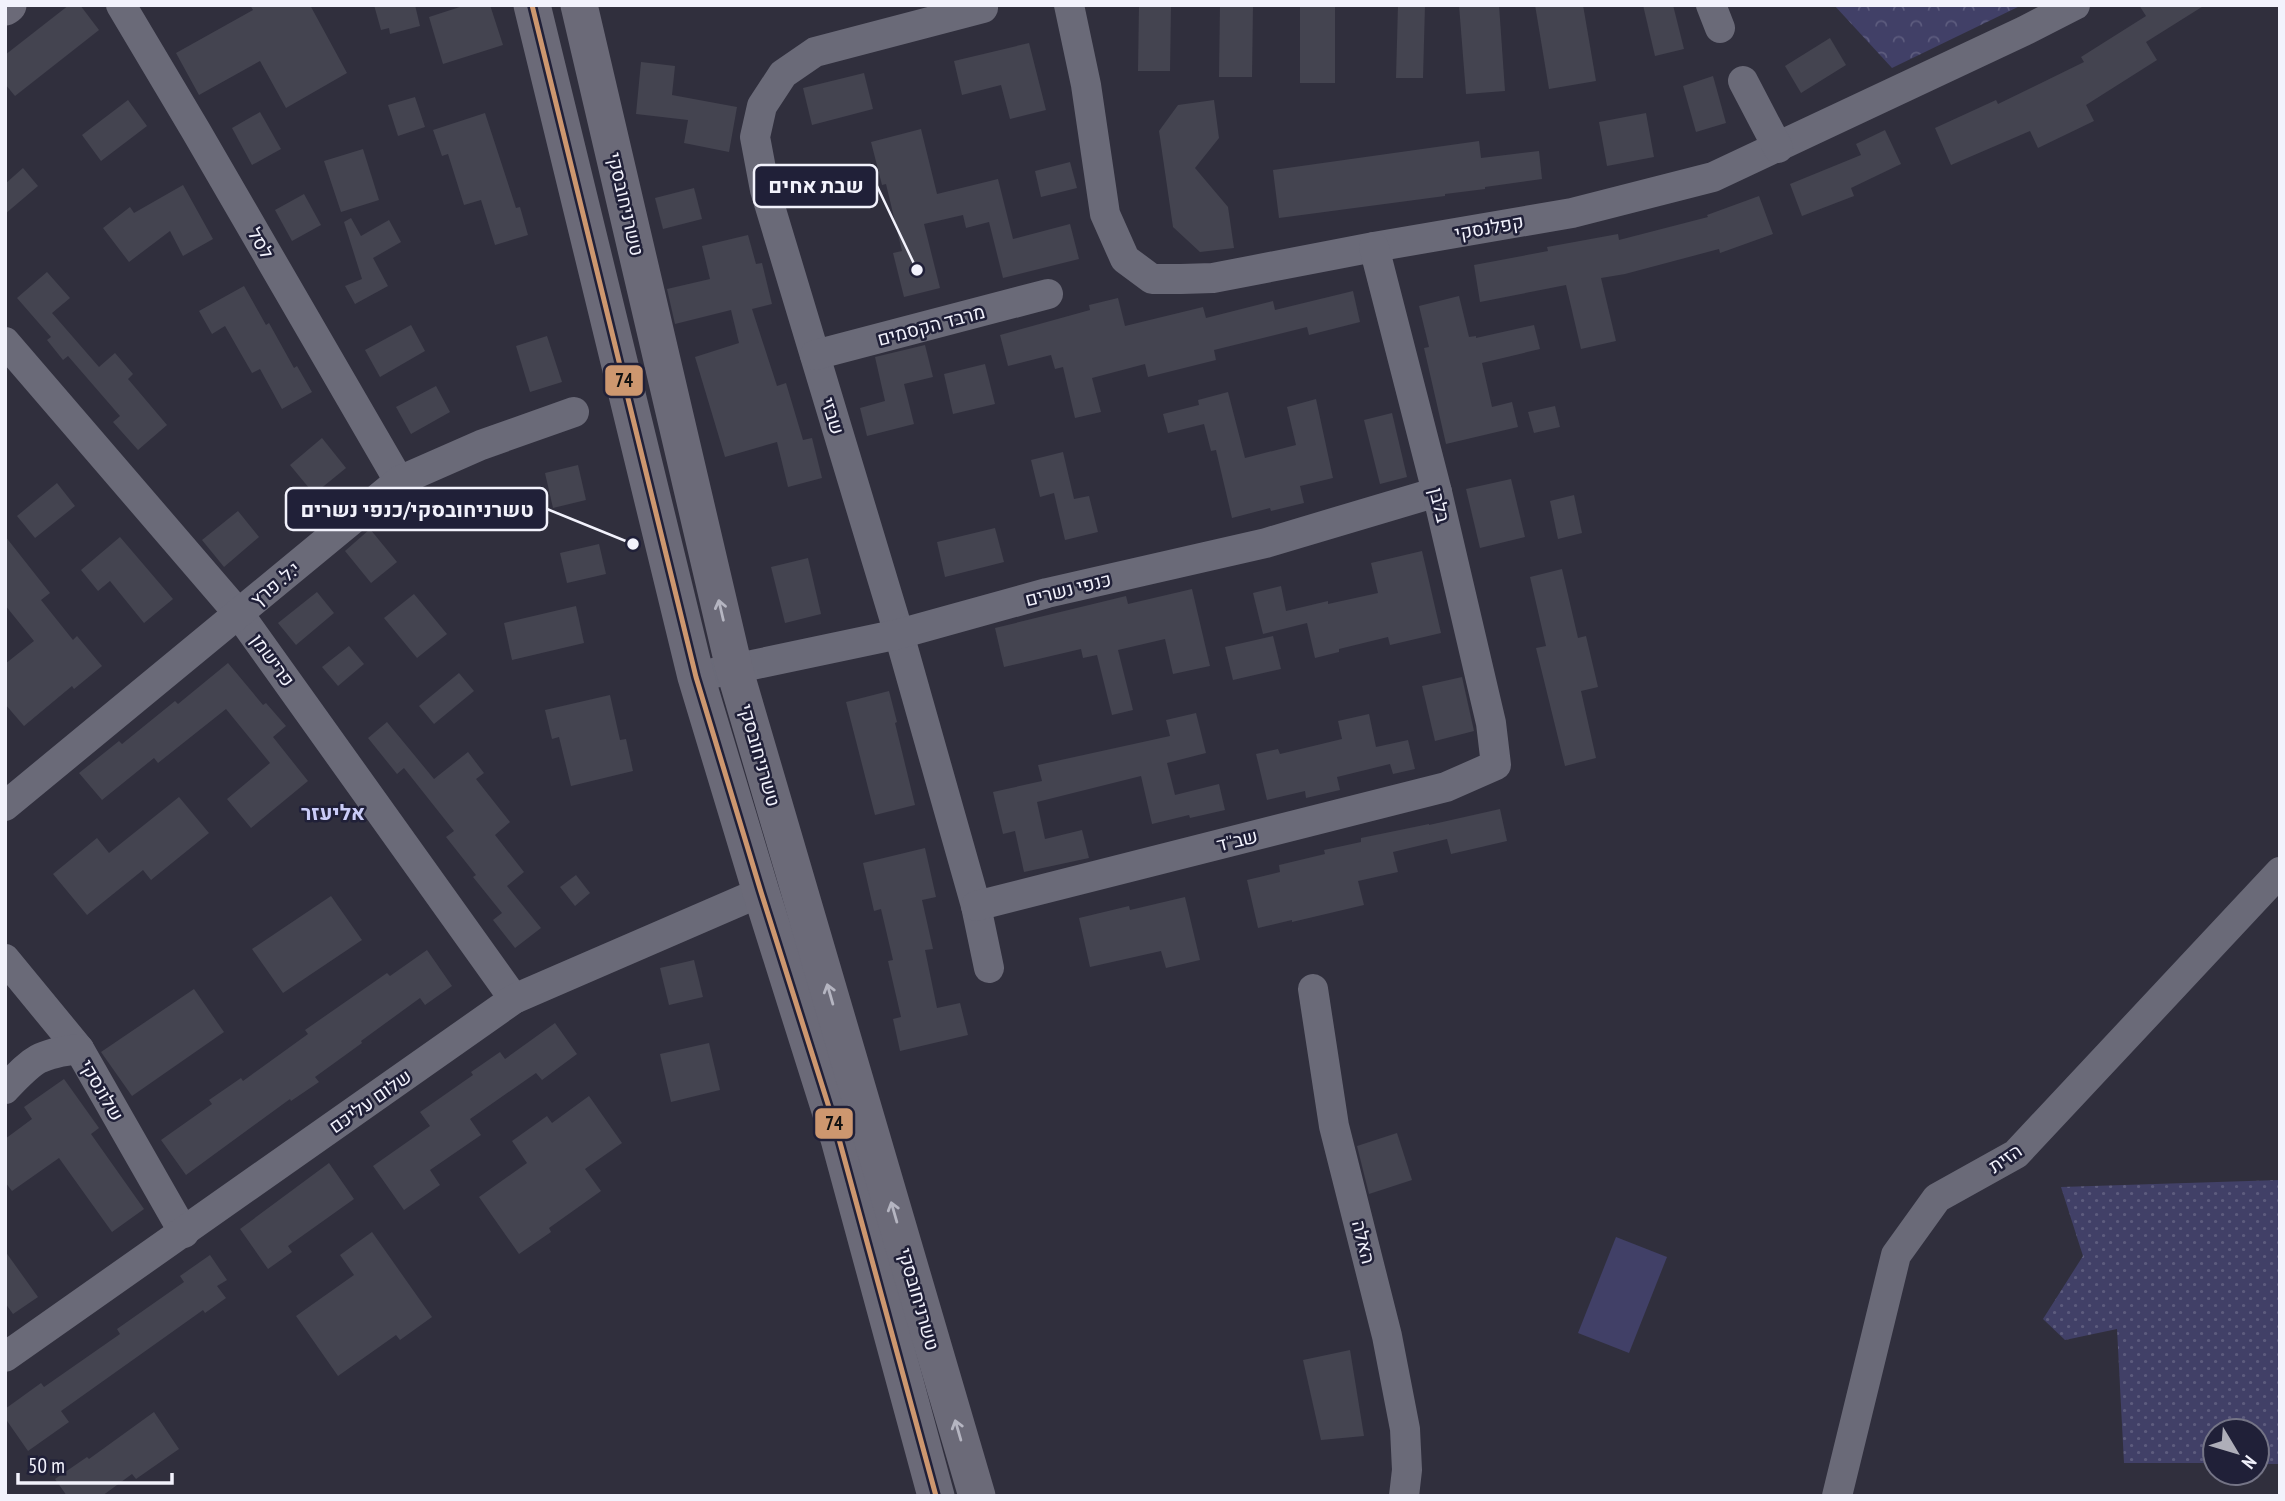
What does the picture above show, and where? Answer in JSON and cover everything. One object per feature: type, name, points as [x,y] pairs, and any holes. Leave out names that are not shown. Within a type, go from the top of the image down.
[{"type":"main road","name":"טשרניחובסקי","points":[[533,5],[696,677],[839,1139],[936,1496]]},
{"type":"main road","name":"טשרניחובסקי","points":[[579,5],[734,668],[977,1496]]},
{"type":"street","name":"לסל","points":[[121,5],[399,481]]},
{"type":"street","name":"קפלנסקי","points":[[1070,7],[1086,85],[1105,214],[1125,259],[1152,279],[1213,278],[1572,213],[1713,177],[2024,32],[2075,5]]},
{"type":"street","name":"שבזי","points":[[984,8],[815,52],[783,74],[762,106],[755,137],[765,190],[899,634],[975,906],[989,968]]},
{"type":"street","points":[[1743,81],[1778,148]]},
{"type":"street","name":"בלבן","points":[[1374,247],[1437,492],[1491,723],[1496,765]]},
{"type":"street","name":"מרבד הקסמים","points":[[815,355],[1048,294]]},
{"type":"street","name":"פרישמן","points":[[5,342],[239,614],[514,999]]},
{"type":"street","name":"י.ל. פרץ","points":[[5,806],[399,481],[481,445],[574,412]]},
{"type":"street","name":"כנפי נשרים","points":[[696,677],[899,634],[1047,593],[1266,543],[1437,492]]},
{"type":"street","name":"שב''ד","points":[[975,906],[1446,787],[1496,765]]},
{"type":"street","name":"הזית","points":[[1837,1496],[1896,1255],[1937,1198],[2016,1154],[2280,872]]},
{"type":"street","name":"שלום עליכם","points":[[5,1357],[514,999],[761,892]]},
{"type":"street","name":"שלונסקי","points":[[5,959],[79,1049],[184,1233]]},
{"type":"street","name":"האלה","points":[[1313,989],[1334,1126],[1387,1336],[1405,1429],[1407,1470],[1404,1496]]},
{"type":"street","points":[[5,1090],[32,1061],[54,1052],[79,1049]]},
{"type":"green space","points":[[1834,5],[2022,5],[1892,68]]},
{"type":"green space","points":[[2280,1180],[2280,1464],[2271,1464],[2271,1417],[2201,1417],[2201,1463],[2124,1463],[2117,1329],[2065,1340],[2043,1319],[2083,1256],[2061,1187]]},
{"type":"green space","points":[[1616,1237],[1667,1257],[1629,1353],[1578,1333]]},
{"type":"building","points":[[69,5],[80,5],[99,30],[15,96],[5,84],[5,55]]},
{"type":"building","points":[[250,5],[310,5],[347,73],[286,108],[260,61],[199,95],[176,53],[253,10]]},
{"type":"building","points":[[374,5],[415,5],[420,26],[390,34],[389,28],[381,30]]},
{"type":"building","points":[[466,5],[490,5],[503,45],[443,64],[429,17]]},
{"type":"building","points":[[1139,5],[1171,5],[1170,71],[1138,71]]},
{"type":"building","points":[[1220,5],[1253,5],[1252,77],[1219,77]]},
{"type":"building","points":[[1300,5],[1335,5],[1335,83],[1300,83]]},
{"type":"building","points":[[1398,5],[1425,5],[1423,78],[1396,78]]},
{"type":"building","points":[[1459,5],[1499,5],[1505,91],[1466,94]]},
{"type":"building","points":[[1535,5],[1583,5],[1596,81],[1549,89]]},
{"type":"building","points":[[1643,5],[1673,5],[1684,49],[1655,56]]},
{"type":"building","points":[[2139,5],[2205,5],[2146,42],[2157,60],[2086,105],[2094,121],[2038,148],[2030,131],[1951,165],[1935,128],[1996,100],[1998,104],[2084,62],[2081,57],[2146,16]]},
{"type":"building","points":[[1830,38],[1846,65],[1801,93],[1785,66]]},
{"type":"building","points":[[1029,43],[1046,110],[1010,119],[1001,85],[962,95],[954,61]]},
{"type":"building","points":[[641,62],[675,66],[672,95],[737,107],[729,152],[684,143],[688,120],[636,114]]},
{"type":"building","points":[[864,73],[873,109],[812,125],[803,88]]},
{"type":"building","points":[[1713,76],[1726,123],[1696,132],[1683,86]]},
{"type":"building","points":[[415,97],[425,127],[398,136],[388,105]]},
{"type":"building","points":[[128,100],[147,126],[101,161],[82,135]]},
{"type":"building","points":[[1214,100],[1219,138],[1195,168],[1228,207],[1234,248],[1200,252],[1173,227],[1159,131],[1178,105]]},
{"type":"building","points":[[260,112],[281,149],[252,165],[232,128]]},
{"type":"building","points":[[485,113],[516,208],[520,207],[528,235],[495,245],[481,200],[464,205],[448,154],[442,156],[433,130]]},
{"type":"building","points":[[1646,113],[1654,157],[1607,166],[1599,122]]},
{"type":"building","points":[[921,129],[937,194],[998,179],[1013,239],[1070,224],[1079,259],[1003,278],[989,222],[966,228],[963,215],[924,224],[940,288],[904,297],[893,253],[902,251],[886,184],[882,185],[871,142]]},
{"type":"building","points":[[1885,130],[1901,164],[1851,188],[1854,196],[1802,216],[1790,184],[1861,155],[1856,144]]},
{"type":"building","points":[[1479,141],[1481,158],[1539,151],[1542,179],[1445,196],[1279,218],[1273,170]]},
{"type":"building","points":[[363,149],[379,200],[341,212],[324,161]]},
{"type":"building","points":[[1070,162],[1077,188],[1041,197],[1035,171]]},
{"type":"building","points":[[23,168],[38,186],[5,214],[5,184]]},
{"type":"building","points":[[183,185],[213,239],[183,256],[170,231],[129,262],[103,228],[130,207],[134,213]]},
{"type":"building","points":[[694,188],[702,219],[663,229],[655,198]]},
{"type":"building","points":[[304,194],[321,225],[292,241],[275,210]]},
{"type":"building","points":[[1759,196],[1773,234],[1720,253],[1719,249],[1601,278],[1616,341],[1581,349],[1566,285],[1480,302],[1474,265],[1548,251],[1547,247],[1618,234],[1619,240],[1708,217],[1707,215]]},
{"type":"building","points":[[351,218],[361,236],[389,220],[401,242],[373,258],[388,286],[355,304],[345,286],[362,279],[344,222]]},
{"type":"building","points":[[748,235],[756,264],[762,263],[772,304],[752,309],[777,386],[786,383],[803,440],[812,438],[822,478],[788,487],[777,442],[725,457],[695,357],[739,343],[731,310],[675,324],[667,289],[710,279],[702,246]]},
{"type":"building","points":[[47,272],[70,298],[52,313],[99,367],[115,353],[133,374],[128,379],[167,425],[138,450],[113,422],[120,416],[68,356],[63,360],[47,340],[51,337],[17,298]]},
{"type":"building","points":[[244,286],[266,325],[269,323],[294,368],[297,366],[312,392],[282,409],[260,369],[252,373],[225,326],[212,334],[199,311]]},
{"type":"building","points":[[1353,291],[1360,322],[1309,335],[1307,327],[1214,350],[1216,360],[1148,377],[1145,364],[1092,378],[1101,412],[1075,418],[1063,367],[1055,369],[1051,355],[1008,366],[1000,335],[1090,310],[1089,305],[1118,298],[1125,326],[1203,307],[1206,318],[1273,301],[1275,310]]},
{"type":"building","points":[[1459,296],[1469,337],[1476,338],[1534,325],[1540,349],[1482,363],[1492,407],[1512,402],[1518,427],[1446,444],[1424,348],[1429,347],[1419,306]]},
{"type":"building","points":[[411,325],[425,351],[380,377],[365,350]]},
{"type":"building","points":[[547,336],[562,382],[530,392],[516,346]]},
{"type":"building","points":[[925,345],[933,377],[904,384],[914,424],[867,436],[860,408],[885,401],[875,357]]},
{"type":"building","points":[[985,364],[995,404],[953,414],[944,374]]},
{"type":"building","points":[[436,386],[450,412],[411,434],[396,407]]},
{"type":"building","points":[[1228,392],[1245,458],[1296,445],[1287,407],[1316,399],[1333,478],[1300,486],[1304,503],[1232,518],[1216,450],[1211,451],[1204,424],[1168,433],[1163,414],[1199,405],[1198,400]]},
{"type":"building","points":[[1555,406],[1560,427],[1534,433],[1528,412]]},
{"type":"building","points":[[1392,413],[1407,477],[1380,484],[1364,420]]},
{"type":"building","points":[[322,438],[346,468],[314,494],[290,465]]},
{"type":"building","points":[[1063,452],[1074,499],[1089,496],[1098,532],[1065,540],[1054,493],[1040,497],[1031,460]]},
{"type":"building","points":[[578,465],[586,500],[553,508],[545,473]]},
{"type":"building","points":[[1511,479],[1525,537],[1480,548],[1466,489]]},
{"type":"building","points":[[57,483],[75,506],[35,538],[17,516]]},
{"type":"building","points":[[1574,495],[1582,533],[1558,539],[1550,501]]},
{"type":"building","points":[[238,511],[259,537],[224,567],[202,540]]},
{"type":"building","points":[[995,528],[1004,562],[945,577],[937,542]]},
{"type":"building","points":[[370,529],[397,562],[371,583],[345,551]]},
{"type":"building","points":[[5,536],[50,593],[41,600],[73,640],[77,636],[102,666],[74,689],[72,686],[24,726],[5,704],[5,664],[34,641],[5,605]]},
{"type":"building","points":[[120,537],[173,599],[144,623],[110,581],[98,591],[81,570]]},
{"type":"building","points":[[599,544],[606,574],[567,583],[560,553]]},
{"type":"building","points":[[1422,551],[1441,633],[1390,645],[1388,637],[1315,658],[1307,623],[1263,634],[1253,593],[1281,586],[1286,611],[1378,593],[1371,563]]},
{"type":"building","points":[[808,558],[821,614],[785,623],[771,567]]},
{"type":"building","points":[[1562,569],[1578,638],[1586,636],[1598,687],[1581,691],[1596,758],[1565,766],[1536,648],[1546,646],[1530,577]]},
{"type":"building","points":[[1192,589],[1210,666],[1173,674],[1165,639],[1118,650],[1133,710],[1112,715],[1097,655],[1083,658],[1081,649],[1004,667],[995,628],[1126,596],[1128,604]]},
{"type":"building","points":[[317,592],[334,613],[296,645],[278,623]]},
{"type":"building","points":[[414,594],[447,634],[417,658],[384,618]]},
{"type":"building","points":[[576,606],[584,643],[512,660],[504,623]]},
{"type":"building","points":[[1273,636],[1281,669],[1233,680],[1225,647]]},
{"type":"building","points":[[349,646],[364,664],[338,686],[322,667]]},
{"type":"building","points":[[228,663],[263,705],[266,703],[286,726],[273,737],[308,781],[251,828],[227,799],[270,763],[226,709],[158,763],[154,758],[102,800],[79,773],[119,741],[122,744],[175,701],[178,704]]},
{"type":"building","points":[[459,673],[474,691],[434,724],[419,706]]},
{"type":"building","points":[[1462,677],[1474,731],[1435,741],[1422,686]]},
{"type":"building","points":[[889,691],[915,805],[875,815],[846,702]]},
{"type":"building","points":[[610,695],[620,740],[626,739],[633,771],[571,786],[559,737],[552,739],[545,710]]},
{"type":"building","points":[[1196,713],[1206,753],[1167,763],[1175,795],[1219,784],[1225,810],[1152,824],[1141,776],[1037,802],[1045,839],[1082,830],[1089,858],[1024,872],[1015,831],[1003,834],[993,792],[1042,781],[1038,765],[1170,736],[1166,720]]},
{"type":"building","points":[[1369,714],[1376,747],[1408,740],[1415,769],[1393,774],[1390,764],[1337,777],[1340,790],[1306,798],[1305,791],[1267,800],[1256,754],[1278,749],[1280,754],[1342,739],[1338,721]]},
{"type":"building","points":[[387,722],[434,779],[468,752],[484,773],[476,779],[510,822],[495,835],[524,872],[507,886],[541,928],[515,948],[493,920],[502,913],[446,837],[454,831],[404,768],[397,774],[368,738]]},
{"type":"building","points":[[179,797],[209,833],[151,880],[143,870],[87,915],[53,874],[97,838],[109,853]]},
{"type":"building","points":[[1500,809],[1507,841],[1451,854],[1447,839],[1393,852],[1398,872],[1358,881],[1364,905],[1258,928],[1247,880],[1280,872],[1279,865],[1325,854],[1324,850],[1361,842],[1361,838]]},
{"type":"building","points":[[925,848],[936,897],[922,900],[933,949],[925,950],[937,1008],[960,1003],[968,1035],[900,1051],[893,1019],[901,1017],[888,961],[893,960],[881,909],[874,911],[863,863]]},
{"type":"building","points":[[576,875],[590,893],[575,906],[560,887]]},
{"type":"building","points":[[331,896],[362,940],[283,993],[252,949]]},
{"type":"building","points":[[1185,897],[1200,960],[1166,968],[1161,951],[1090,967],[1079,918]]},
{"type":"building","points":[[427,950],[452,986],[425,1005],[420,998],[315,1077],[319,1082],[291,1101],[290,1099],[186,1175],[161,1140],[212,1104],[209,1100],[241,1078],[243,1081],[308,1034],[305,1030],[387,973],[390,976]]},
{"type":"building","points":[[694,960],[703,997],[669,1005],[660,968]]},
{"type":"building","points":[[194,989],[224,1032],[132,1096],[101,1052]]},
{"type":"building","points":[[555,1023],[577,1054],[542,1080],[536,1073],[470,1119],[481,1135],[430,1170],[440,1185],[404,1210],[373,1166],[430,1126],[420,1112],[473,1075],[471,1072],[500,1052],[505,1059]]},
{"type":"building","points":[[709,1043],[720,1090],[671,1102],[660,1054]]},
{"type":"building","points":[[64,1079],[99,1128],[91,1134],[144,1209],[112,1232],[59,1158],[12,1191],[5,1182],[5,1139],[32,1119],[24,1107]]},
{"type":"building","points":[[589,1096],[622,1143],[585,1169],[601,1191],[549,1228],[551,1232],[519,1254],[479,1197],[527,1163],[512,1141],[547,1116],[552,1123]]},
{"type":"building","points":[[1397,1133],[1412,1180],[1369,1194],[1357,1146]]},
{"type":"building","points":[[329,1163],[354,1199],[288,1246],[292,1252],[268,1269],[240,1229]]},
{"type":"building","points":[[372,1232],[432,1317],[400,1340],[396,1335],[338,1376],[296,1316],[354,1275],[340,1255]]},
{"type":"building","points":[[5,1251],[38,1297],[13,1314],[5,1303]]},
{"type":"building","points":[[210,1255],[227,1280],[217,1286],[226,1298],[205,1313],[203,1310],[61,1411],[69,1422],[28,1451],[5,1418],[5,1409],[41,1383],[44,1387],[120,1334],[117,1329],[184,1282],[180,1276]]},
{"type":"building","points":[[1350,1350],[1364,1436],[1321,1440],[1303,1360]]},
{"type":"building","points":[[154,1412],[179,1449],[136,1479],[132,1474],[102,1496],[67,1496],[55,1479],[87,1457],[89,1459]]},
{"type":"transit line","name":"74","points":[[532,5],[696,677],[839,1139],[936,1496]]},
{"type":"place","name":"שבת אחים","points":[[917,270]]},
{"type":"place","name":"טשרניחובסקי/כנפי נשרים","points":[[633,544]]},
{"type":"district","name":"אליעזר","points":[[333,812]]}]
